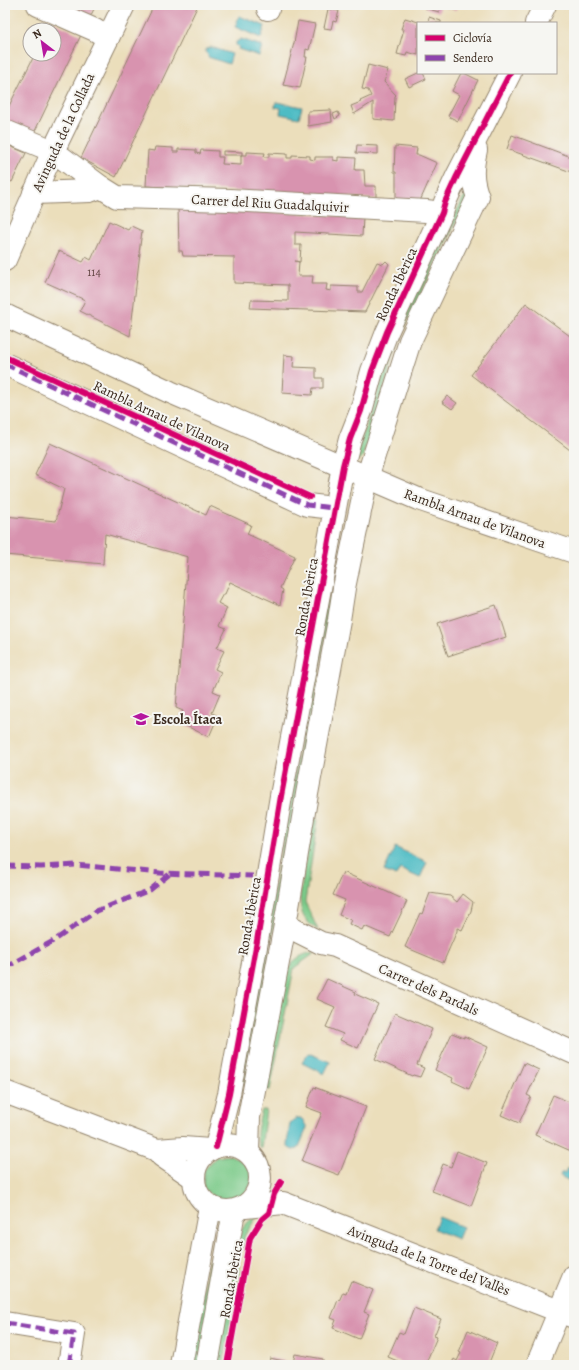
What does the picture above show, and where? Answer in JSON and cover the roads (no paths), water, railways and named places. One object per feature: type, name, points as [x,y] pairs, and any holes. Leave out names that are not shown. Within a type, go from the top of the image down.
[{"type":"street","points":[[38,5],[95,30],[108,38]]},
{"type":"street","name":"Avinguda de la Collada","points":[[5,260],[53,151],[124,5]]},
{"type":"street","points":[[536,22],[545,5]]},
{"type":"street","name":"Ronda Ibèrica","points":[[194,1178],[196,1167],[202,1157],[213,1148],[229,1094],[257,941],[281,796],[334,508],[350,439],[361,411],[372,371],[387,332],[442,213],[445,202],[457,176],[510,74]]},
{"type":"street","name":"Carrer del Riu Guadalquivir","points":[[5,131],[53,151],[101,187],[117,197],[230,200],[442,213]]},
{"type":"street","name":"Ronda Ibèrica","points":[[248,1152],[249,1117],[285,925],[306,794],[340,620],[344,588],[367,478],[410,341],[478,197],[474,186],[472,171],[478,137]]},
{"type":"street","points":[[34,193],[90,191],[101,187]]},
{"type":"street","name":"Rambla Arnau de Vilanova","points":[[5,315],[12,320],[170,392],[324,460],[343,466],[367,478],[418,499],[574,552]]},
{"type":"street","name":"Rambla Arnau de Vilanova","points":[[5,364],[307,505],[334,508]]},
{"type":"street","name":"Carrer dels Pardals","points":[[285,925],[321,943],[335,946],[574,1053]]},
{"type":"street","points":[[5,1092],[157,1150],[213,1148],[233,1145],[248,1152],[258,1164],[261,1178]]},
{"type":"street","points":[[157,1150],[162,1156],[194,1178],[195,1187],[203,1202],[210,1207],[221,1211],[239,1209]]},
{"type":"street","name":"Ronda Ibèrica","points":[[207,1365],[239,1209],[253,1199],[259,1189],[261,1178]]},
{"type":"street","name":"Avinguda de la Torre del Vallès","points":[[261,1178],[283,1203],[567,1314]]},
{"type":"street","name":"Avinguda de la Torre del Vallès","points":[[239,1209],[283,1203]]},
{"type":"street","points":[[181,1365],[210,1207]]},
{"type":"street","points":[[537,1365],[567,1314],[574,1276]]},
{"type":"street","points":[[5,1323],[74,1334],[69,1365]]},
{"type":"water","points":[[239,16],[265,26],[261,38],[235,27]]},
{"type":"water","points":[[241,39],[262,46],[259,56],[238,49],[239,47],[236,45],[236,42]]},
{"type":"water","points":[[211,47],[232,54],[229,64],[208,57],[205,52],[206,49]]},
{"type":"water","points":[[276,102],[302,107],[299,118],[280,114],[281,108],[275,107]]},
{"type":"water","points":[[395,847],[427,862],[420,878],[400,869],[396,876],[384,871]]},
{"type":"water","points":[[308,1053],[330,1062],[324,1074],[302,1063]]},
{"type":"water","points":[[297,1118],[301,1118],[303,1120],[307,1128],[298,1149],[293,1150],[289,1148],[287,1144],[290,1123]]},
{"type":"water","points":[[567,1168],[574,1171],[574,1183],[560,1176],[561,1173],[565,1173]]},
{"type":"water","points":[[439,1217],[463,1227],[458,1239],[434,1229]]},
{"type":"place","name":"Escola Ítaca","points":[[141,719]]}]
